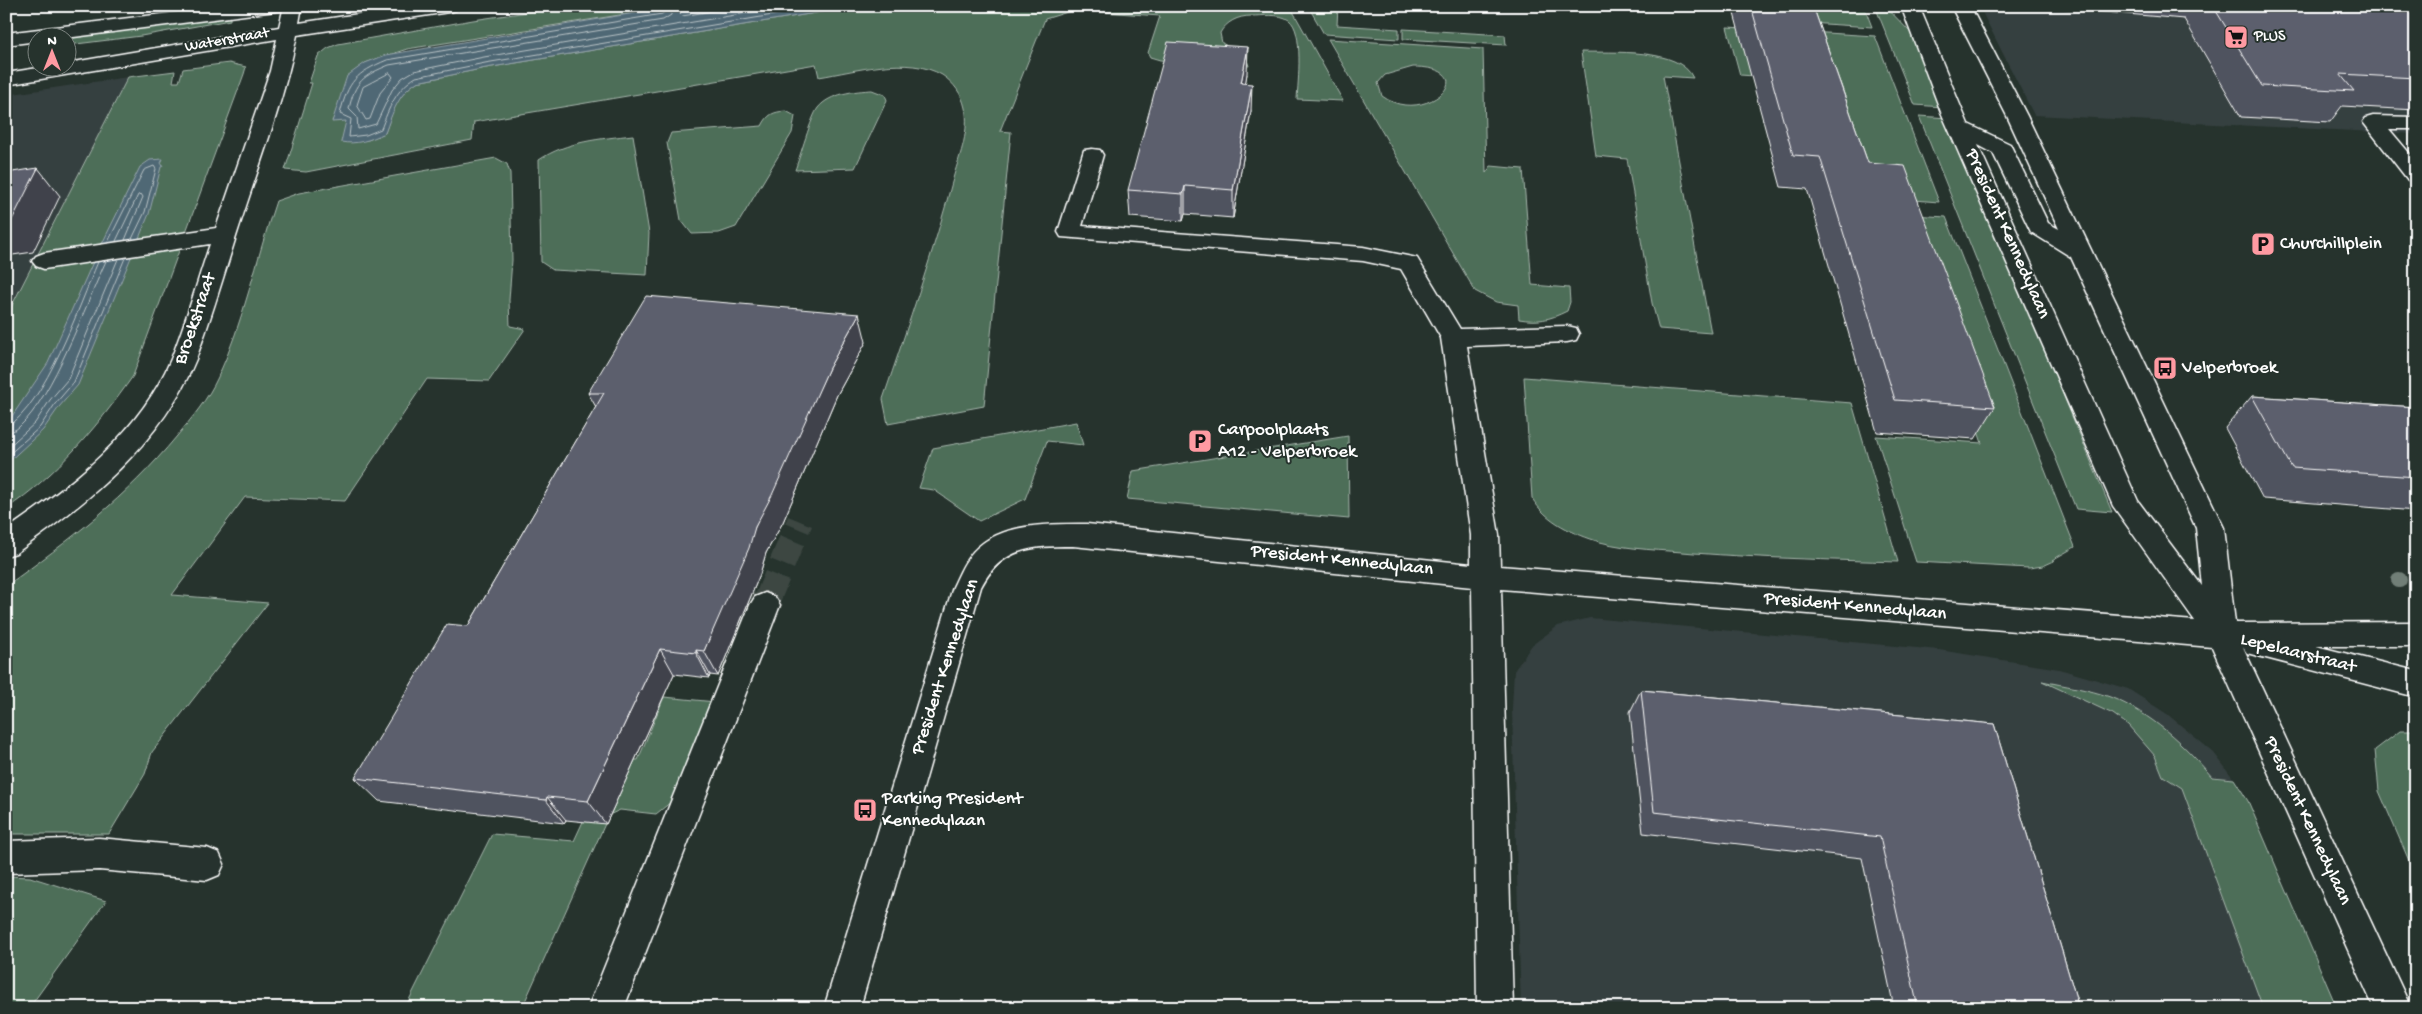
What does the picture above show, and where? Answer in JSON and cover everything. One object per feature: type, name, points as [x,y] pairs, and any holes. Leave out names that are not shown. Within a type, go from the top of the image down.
[{"type":"street","name":"Waterstraat","points":[[6,40],[277,6]]},
{"type":"street","name":"Broekstraat","points":[[6,546],[53,512],[101,470],[148,418],[169,388],[183,359],[280,71],[293,6]]},
{"type":"street","name":"Waterstraat","points":[[6,79],[287,31],[449,6]]},
{"type":"street","name":"President Kennedylaan","points":[[1910,6],[1950,112],[1960,128],[2127,506],[2222,635],[2393,1008]]},
{"type":"street","name":"President Kennedylaan","points":[[1960,6],[2017,116],[2210,528],[2222,635]]},
{"type":"street","points":[[2416,123],[2373,122],[2416,175]]},
{"type":"street","points":[[1960,128],[2002,149],[2039,227],[2080,252]]},
{"type":"street","points":[[1092,155],[1069,232],[1363,254],[1409,263],[1452,338],[1485,535],[1488,577],[1495,1008]]},
{"type":"street","points":[[44,261],[226,234]]},
{"type":"street","points":[[1452,338],[1567,334]]},
{"type":"street","name":"President Kennedylaan","points":[[842,1008],[967,587],[980,563],[1001,545],[1047,535],[1087,535],[1488,577],[2222,635]]},
{"type":"street","points":[[606,1008],[765,605]]},
{"type":"street","name":"Lepelaarstraat","points":[[2222,635],[2416,634]]},
{"type":"street","name":"Lepelaarstraat","points":[[2222,635],[2416,684]]},
{"type":"street","points":[[6,857],[99,854],[207,864]]},
{"type":"shaded area","points":[[1979,6],[2416,6],[2416,134],[2034,115]]},
{"type":"shaded area","points":[[128,77],[12,305],[6,317],[6,95]]},
{"type":"shaded area","points":[[1590,618],[1939,650],[2059,669],[2128,689],[2167,714],[2214,753],[2243,791],[2337,1008],[1521,1008],[1512,709],[1514,671],[1532,645],[1558,626]]},
{"type":"green space","points":[[568,6],[676,6],[407,49],[365,63],[332,121],[347,120],[344,142],[368,140],[385,133],[400,98],[417,82],[486,68],[857,6],[1290,6],[1343,101],[1297,99],[1299,57],[1297,35],[1294,26],[1289,20],[1281,16],[1242,17],[1233,20],[1220,33],[1222,43],[1246,57],[1249,66],[1160,60],[1150,57],[1148,53],[1160,16],[1074,10],[1045,19],[1000,131],[1011,132],[984,406],[888,424],[883,399],[929,260],[961,151],[966,125],[964,103],[954,85],[942,75],[928,69],[914,66],[882,66],[819,77],[816,64],[474,122],[472,140],[306,172],[285,170],[312,83],[309,83],[318,56],[328,48],[338,44],[473,20]]},
{"type":"green space","points":[[1308,6],[1338,6],[1337,25],[1399,29],[1399,39],[1324,34]]},
{"type":"green space","points":[[1803,6],[1864,6],[1872,27],[1809,23]]},
{"type":"green space","points":[[1875,6],[1885,6],[1913,35],[1943,107],[1915,105]]},
{"type":"green space","points":[[230,17],[230,20],[141,36],[78,44],[78,37]]},
{"type":"green space","points":[[1727,27],[1875,36],[1939,202],[1865,196],[1846,100],[1840,82],[1740,75]]},
{"type":"green space","points":[[1403,29],[1505,35],[1506,45],[1403,39]]},
{"type":"green space","points":[[1328,39],[1483,49],[1486,173],[1491,166],[1523,169],[1532,285],[1569,288],[1570,302],[1567,311],[1555,316],[1543,320],[1526,320],[1519,319],[1518,305],[1496,302],[1475,291]],"holes":[[[1413,67],[1435,70],[1446,76],[1447,85],[1442,94],[1430,101],[1416,105],[1399,104],[1382,96],[1378,83],[1385,75]]]},
{"type":"green space","points":[[1581,52],[1626,52],[1660,56],[1674,61],[1685,68],[1693,78],[1663,76],[1711,333],[1659,329],[1652,303],[1627,159],[1596,156]]},
{"type":"green space","points":[[229,63],[246,67],[244,74],[133,376],[106,413],[76,448],[25,496],[6,509],[6,317],[128,77],[175,71],[173,82],[179,82],[183,69]]},
{"type":"green space","points":[[872,90],[885,95],[887,100],[855,168],[795,170],[818,108],[836,96]]},
{"type":"green space","points":[[786,111],[795,116],[792,133],[736,227],[719,233],[692,234],[681,220],[667,143],[671,133],[762,126],[771,114]]},
{"type":"green space","points":[[1919,116],[1948,118],[2112,512],[2076,509]]},
{"type":"green space","points":[[633,135],[649,233],[647,275],[553,270],[541,262],[539,160],[572,145]]},
{"type":"green space","points":[[496,158],[507,164],[510,173],[512,260],[509,300],[510,326],[525,329],[489,381],[427,379],[345,501],[245,497],[172,595],[268,603],[152,752],[145,774],[109,834],[6,834],[6,586],[75,535],[117,499],[158,458],[205,401],[227,356],[243,312],[276,201],[299,193]]},
{"type":"green space","points":[[1913,215],[1946,217],[2075,547],[2043,566],[2029,568],[1916,562],[1876,436],[1982,443],[1913,243]]},
{"type":"green space","points":[[1524,377],[1852,403],[1898,562],[1770,558],[1623,547],[1600,542],[1571,531],[1545,514],[1532,498]]},
{"type":"green space","points":[[1076,422],[1083,445],[1047,441],[1025,499],[979,521],[934,490],[919,488],[933,448]]},
{"type":"green space","points":[[1348,436],[1349,519],[1127,499],[1133,471]]},
{"type":"green space","points":[[2042,681],[2093,692],[2125,704],[2153,721],[2178,741],[2212,777],[2234,779],[2248,801],[2337,1008],[2263,1008],[2182,788],[2163,776],[2155,756],[2128,725],[2113,714]]},
{"type":"green space","points":[[664,697],[726,703],[691,786],[656,814],[620,810],[609,815],[522,1008],[405,1008],[492,834],[574,841],[612,759],[638,760]]},
{"type":"green space","points":[[2400,731],[2416,731],[2416,877],[2379,791],[2375,750]]},
{"type":"green space","points":[[6,876],[30,877],[106,901],[29,1008],[6,1008]]},
{"type":"water","points":[[676,6],[857,6],[486,68],[417,82],[401,98],[385,133],[363,141],[341,142],[346,121],[332,122],[347,76],[365,63],[386,55]]},
{"type":"water","points":[[163,159],[161,163],[163,166],[161,167],[149,214],[78,385],[43,430],[6,464],[6,425],[48,363],[93,262],[140,167],[150,160]]},
{"type":"building","points":[[1751,6],[1813,6],[1868,163],[1905,166],[1995,407],[1895,400],[1820,157],[1793,155]]},
{"type":"building","points":[[2213,6],[2416,6],[2416,78],[2340,74],[2354,91],[2262,86]]},
{"type":"building","points":[[1168,42],[1248,47],[1241,83],[1252,84],[1233,190],[1185,186],[1183,194],[1128,190]]},
{"type":"building","points":[[38,168],[10,224],[6,225],[6,173]]},
{"type":"building","points":[[646,296],[859,314],[829,368],[772,495],[755,527],[749,548],[704,651],[696,650],[696,653],[660,649],[588,801],[547,797],[546,800],[355,778],[447,624],[468,626],[604,393],[588,393]]},
{"type":"building","points":[[2252,396],[2416,407],[2416,477],[2292,468]]},
{"type":"building","points":[[1641,690],[1994,724],[2079,1008],[1918,1008],[1880,837],[1654,812]]},
{"type":"tunnel","points":[[767,600],[800,521]]},
{"type":"tunnel","points":[[765,605],[768,598]]},
{"type":"place","name":"PLUS","points":[[2236,37]]},
{"type":"place","name":"Churchillplein","points":[[2263,244]]},
{"type":"place","name":"Velperbroek","points":[[2165,368]]},
{"type":"place","name":"Carpoolplaats A12 - Velperbroek","points":[[1200,441]]},
{"type":"place","name":"Parking President Kennedylaan","points":[[865,810]]}]
